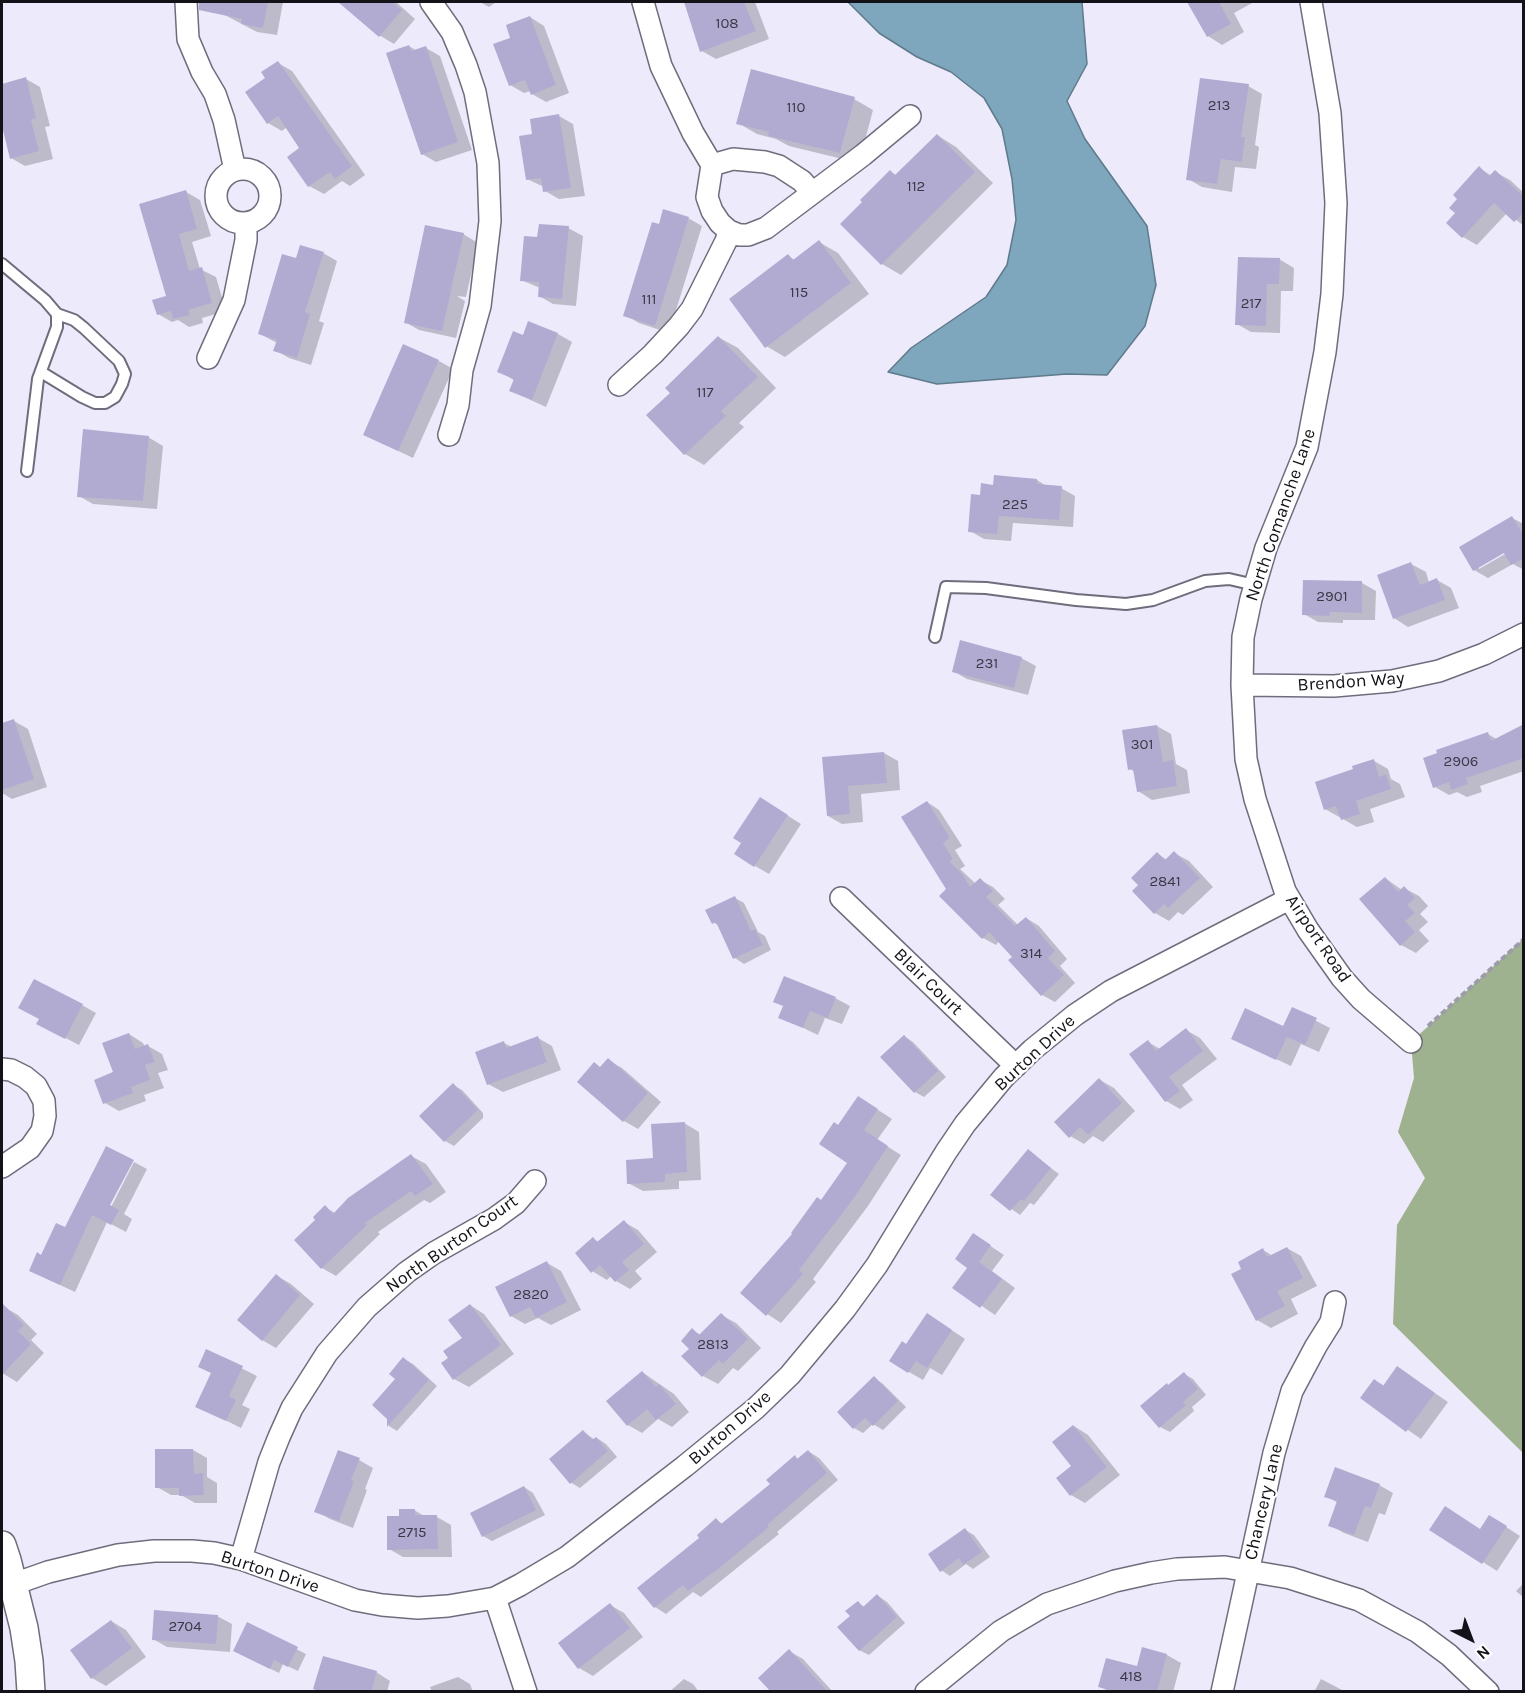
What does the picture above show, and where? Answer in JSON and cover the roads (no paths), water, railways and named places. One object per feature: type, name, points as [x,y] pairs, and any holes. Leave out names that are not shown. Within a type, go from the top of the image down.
[{"type":"street","points":[[186,2],[188,39],[202,72],[215,94],[224,120],[235,170]]},
{"type":"street","points":[[431,2],[452,32],[466,65],[475,92],[488,163],[490,222],[480,306],[462,370],[458,405],[449,435]]},
{"type":"street","points":[[643,2],[661,66],[693,133],[712,165],[708,183],[708,197],[712,211],[729,231],[739,235],[748,235],[766,228],[863,155],[910,116]]},
{"type":"street","name":"North Comanche Lane","points":[[1251,779],[1246,759],[1242,685],[1243,637],[1255,585],[1275,524],[1307,447],[1324,363],[1332,294],[1336,202],[1330,113],[1311,2]]},
{"type":"street","points":[[712,165],[733,159],[765,162],[779,166],[802,181],[812,193]]},
{"type":"street","points":[[235,170],[253,171],[266,182],[269,190],[267,208],[261,215],[246,223],[228,219],[217,205],[215,196],[221,180],[227,173],[235,170]]},
{"type":"street","points":[[208,358],[234,300],[246,240],[246,223]]},
{"type":"street","points":[[619,385],[653,354],[692,309],[729,231]]},
{"type":"street","name":"Brendon Way","points":[[1242,685],[1334,686],[1392,681],[1439,671],[1484,654],[1524,634]]},
{"type":"street","name":"Airport Road","points":[[1251,779],[1285,891],[1308,930],[1342,978],[1361,999],[1411,1042]]},
{"type":"street","name":"Blair Court","points":[[841,898],[1016,1066]]},
{"type":"street","name":"Burton Drive","points":[[14,1584],[48,1572],[118,1555],[154,1551],[214,1553],[241,1559],[355,1600],[382,1605],[418,1608],[448,1606],[495,1598],[567,1557],[685,1466],[756,1408],[790,1375],[826,1333],[877,1265],[965,1124],[1016,1066],[1075,1015],[1111,990],[1290,899]]},
{"type":"street","points":[[2,1069],[11,1070],[25,1077],[36,1086],[44,1101],[45,1116],[42,1131],[30,1148],[2,1167]]},
{"type":"street","name":"North Burton Court","points":[[241,1559],[269,1462],[279,1437],[292,1407],[327,1353],[367,1307],[407,1272],[434,1253],[494,1220],[516,1203],[535,1182]]},
{"type":"street","name":"Chancery Lane","points":[[1222,1692],[1274,1453],[1292,1391],[1333,1312]]},
{"type":"street","points":[[2,1545],[14,1584],[30,1661],[32,1692]]},
{"type":"street","points":[[926,1692],[1001,1631],[1024,1616],[1070,1595],[1115,1581],[1177,1569],[1225,1567],[1290,1578],[1318,1586],[1379,1610],[1418,1632],[1449,1655],[1488,1692]]},
{"type":"street","points":[[495,1598],[526,1692]]},
{"type":"lane","points":[[2,264],[45,300],[57,314],[74,320],[84,328],[119,361],[125,374],[116,397],[105,403],[95,403],[41,372]]},
{"type":"lane","points":[[27,471],[38,379],[57,327],[57,314]]},
{"type":"lane","points":[[935,637],[946,587],[986,588],[1126,604],[1153,600],[1205,581],[1229,579],[1255,585]]},
{"type":"water","points":[[848,2],[1082,2],[1087,64],[1067,101],[1085,139],[1147,226],[1156,285],[1145,326],[1107,375],[1067,374],[937,384],[888,372],[911,348],[986,297],[1007,265],[1016,220],[1012,179],[1002,129],[984,98],[951,72],[917,57],[879,33]]}]
